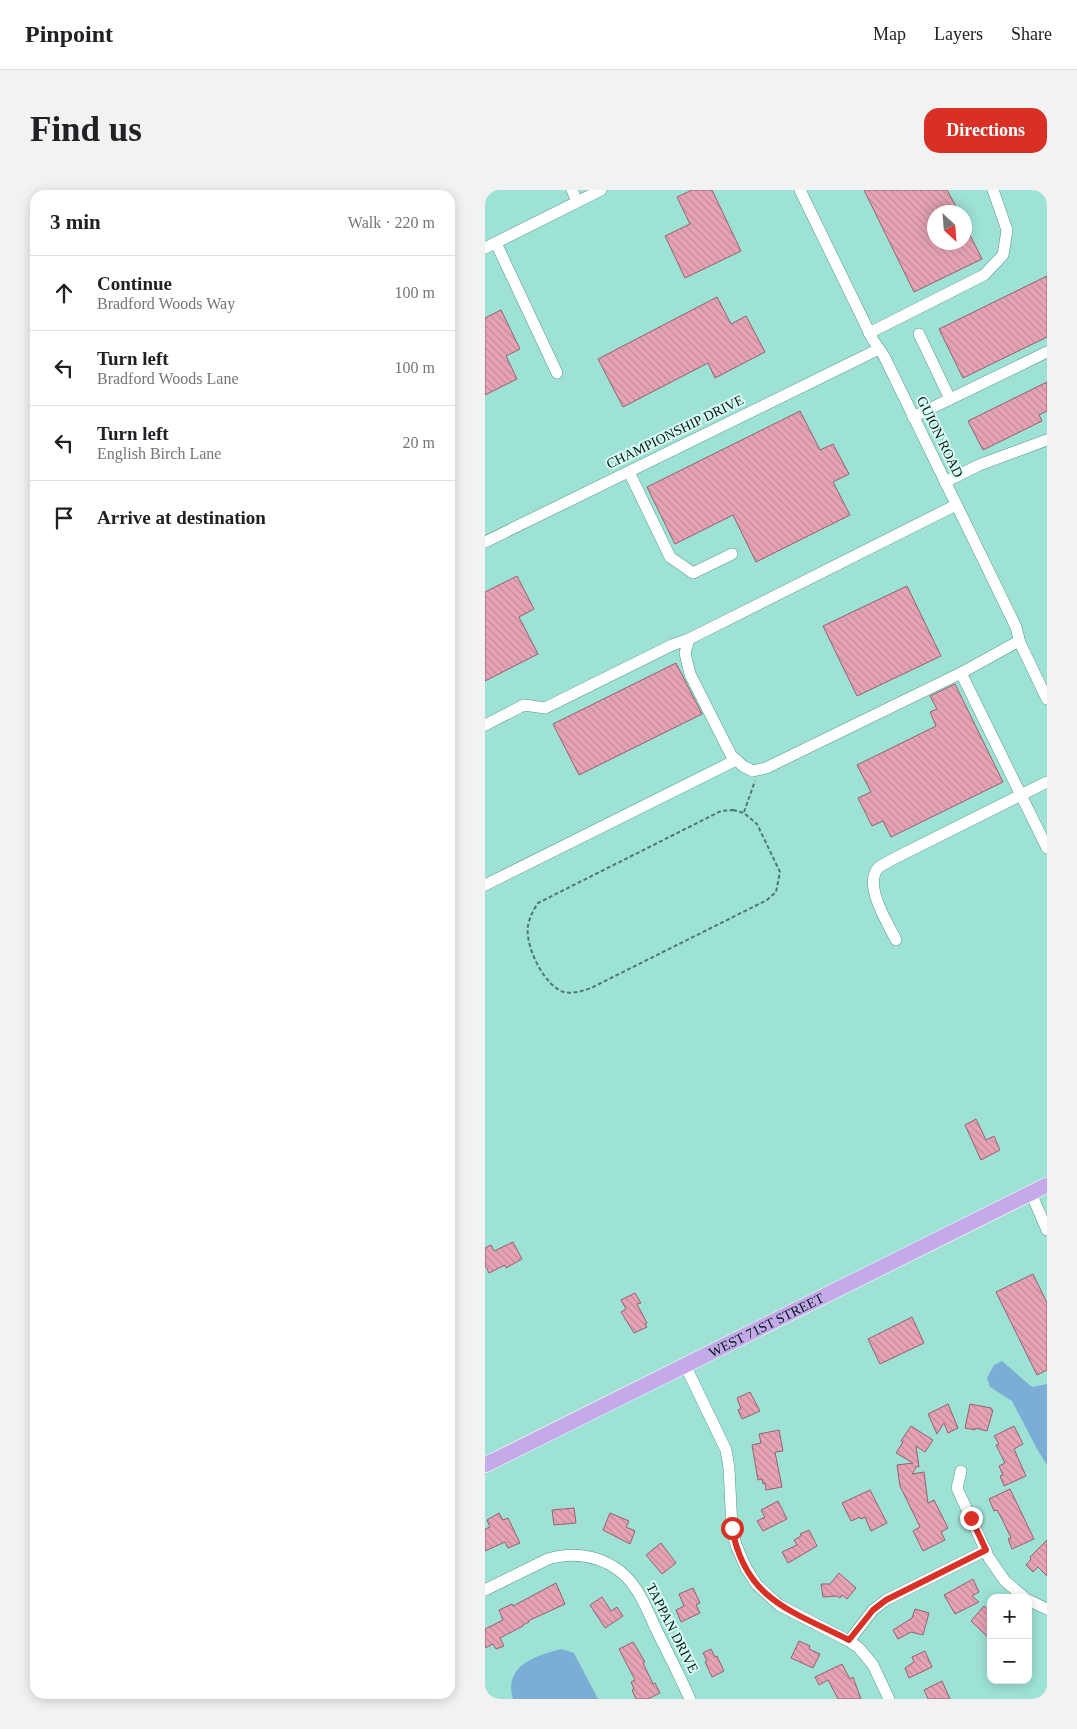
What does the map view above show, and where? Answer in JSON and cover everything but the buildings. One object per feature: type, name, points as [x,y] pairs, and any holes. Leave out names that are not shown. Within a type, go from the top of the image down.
[{"type":"main road","name":"WEST 71ST STREET","points":[[485,1465],[1047,1185]]},
{"type":"street","points":[[572,190],[577,202]]},
{"type":"street","points":[[485,248],[601,190]]},
{"type":"street","name":"GUION ROAD","points":[[800,190],[869,333],[884,356],[1015,627],[1019,641],[1047,699]]},
{"type":"street","points":[[869,333],[984,275],[1003,255],[1007,230],[993,190]]},
{"type":"street","points":[[496,243],[557,373]]},
{"type":"street","points":[[919,334],[950,399]]},
{"type":"street","name":"CHAMPIONSHIP DRIVE","points":[[485,542],[879,349]]},
{"type":"street","points":[[913,417],[1047,352]]},
{"type":"street","points":[[945,482],[979,465],[1047,440]]},
{"type":"street","points":[[629,472],[670,557],[693,573],[732,554]]},
{"type":"street","points":[[485,725],[524,705],[545,708],[672,645],[689,639],[956,505]]},
{"type":"street","points":[[689,639],[685,653],[690,674],[731,755],[743,766],[753,771],[760,770],[961,673],[1019,641]]},
{"type":"street","points":[[961,673],[1047,848]]},
{"type":"street","points":[[485,885],[737,760]]},
{"type":"street","points":[[896,940],[875,896],[874,878],[878,868],[1047,782]]},
{"type":"street","points":[[1031,1193],[1047,1230]]},
{"type":"street","points":[[685,1365],[726,1450],[729,1468],[732,1528],[736,1545],[746,1568],[757,1585],[779,1605],[849,1640],[859,1648],[871,1661],[889,1699]]},
{"type":"street","points":[[961,1471],[957,1488],[986,1550],[1002,1577],[1020,1594]]},
{"type":"street","points":[[849,1640],[873,1610],[886,1600],[986,1550]]},
{"type":"street","name":"TAPPAN DRIVE","points":[[485,1590],[548,1559],[558,1556],[573,1554],[590,1556],[607,1563],[625,1575],[638,1591],[691,1699]]},
{"type":"street","points":[[1032,1602],[1047,1609]]},
{"type":"path","points":[[744,813],[760,770]]},
{"type":"path","points":[[733,810],[744,813],[757,824],[781,872],[776,892],[767,900],[591,988],[577,992],[565,992],[555,988],[546,980],[531,950],[527,934],[531,913],[538,903],[721,811],[733,810]]},
{"type":"water","points":[[1002,1361],[1032,1387],[1047,1384],[1047,1465],[1012,1401],[990,1387],[987,1378],[994,1365]]},
{"type":"water","points":[[561,1649],[574,1653],[598,1699],[513,1699],[511,1688],[513,1678],[523,1664],[541,1655]]},
{"type":"route","points":[[732,1528],[743,1563],[754,1581],[767,1596],[792,1613],[849,1640],[873,1610],[886,1600],[986,1550],[971,1518]]}]
